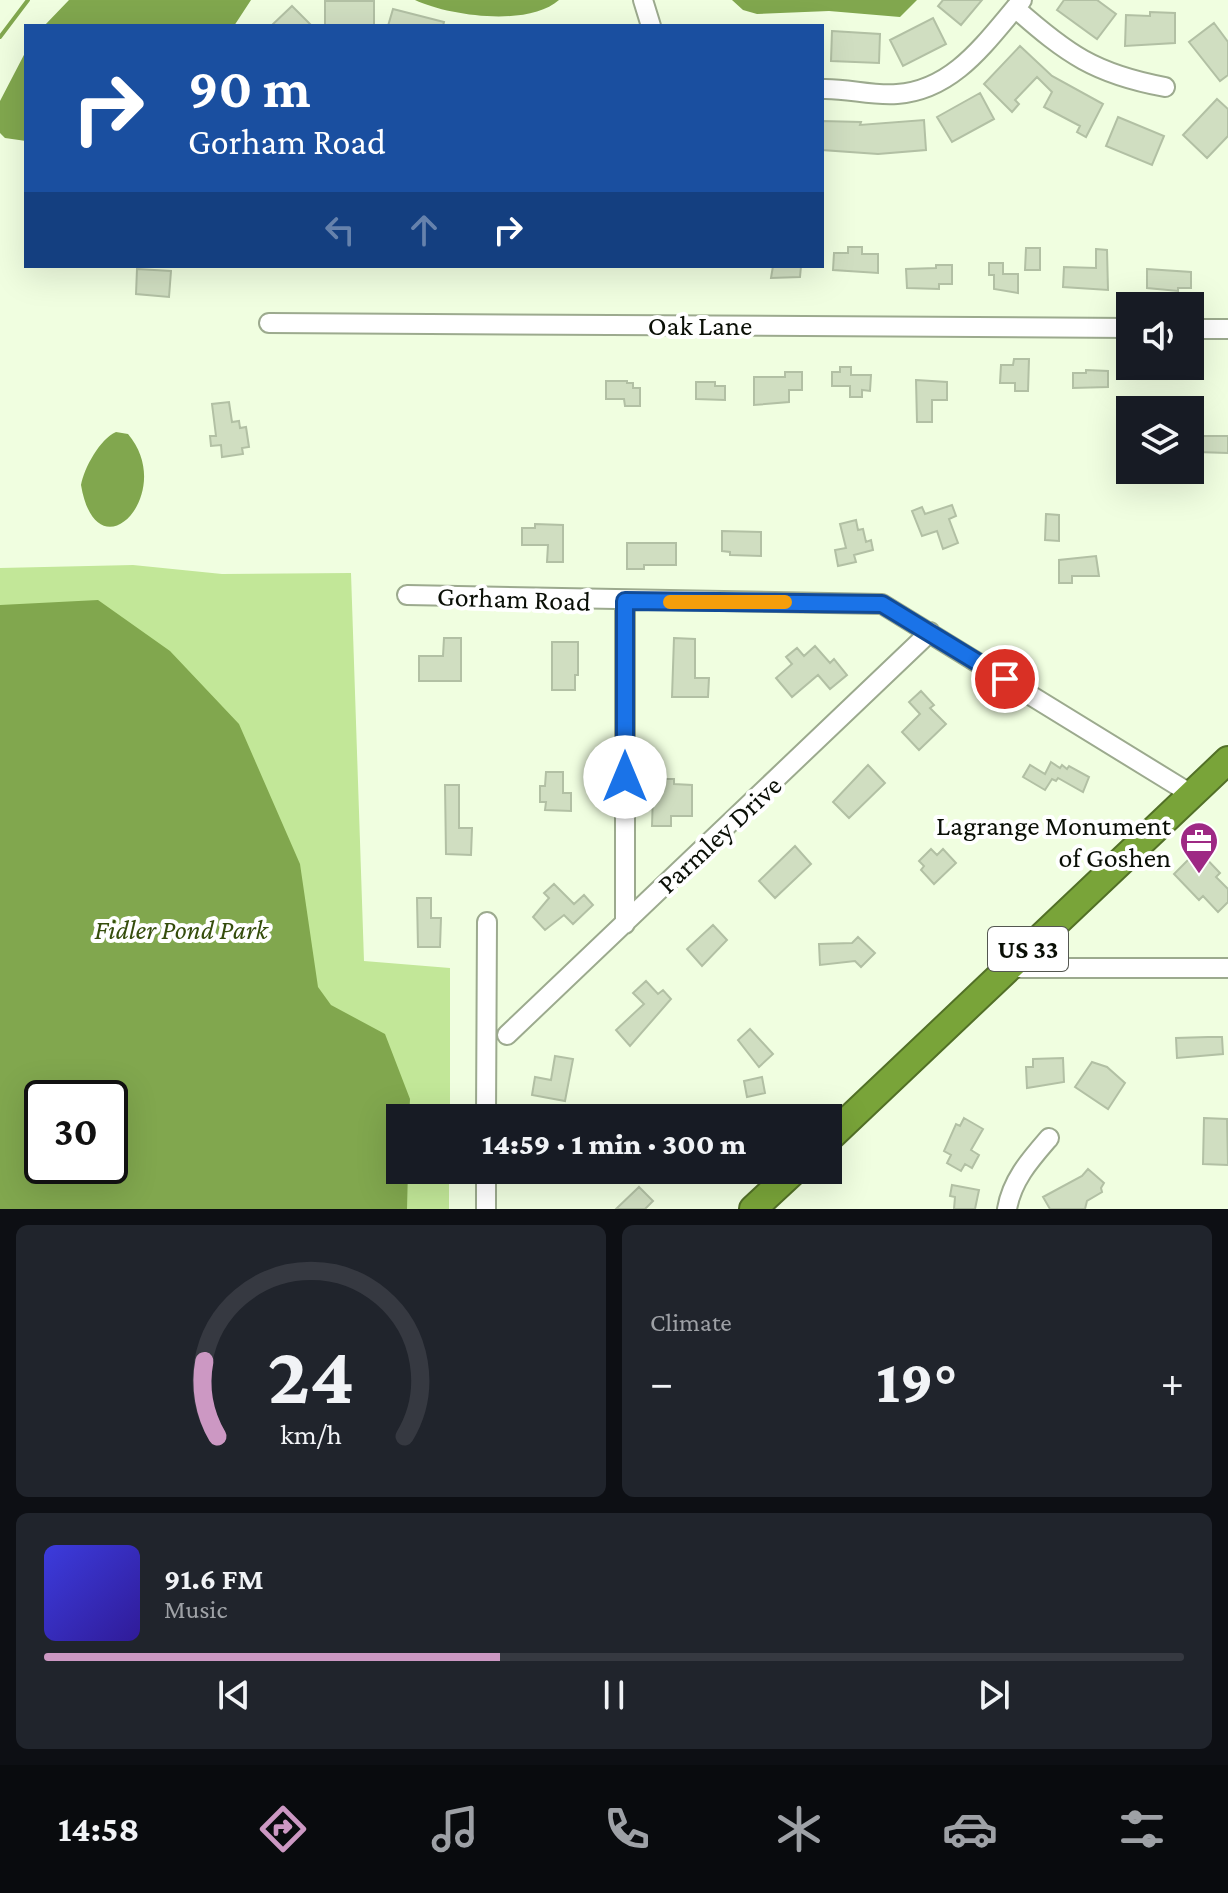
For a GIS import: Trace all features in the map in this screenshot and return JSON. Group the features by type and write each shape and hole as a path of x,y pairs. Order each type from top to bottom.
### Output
{"highway":[{"name":"US 33","path":"842,1126 1208,785 1228,760"},
{"path":"753,1209 780,1184"}],"street":[{"path":"643,0 650,24"},
{"path":"824,89 898,94 926,88 966,64 1019,4 1050,39 1092,67 1124,79 1165,87"},
{"name":"Oak Lane","path":"269,323 1116,328"},
{"path":"1204,329 1228,329"},
{"name":"Gorham Road","path":"407,595 873,603 893,609 1208,785"},
{"path":"625,601 625,924"},
{"name":"Parmley Drive","path":"507,1035 930,632"},
{"path":"486,1104 487,922"},
{"path":"1009,968 1228,968"},
{"path":"1007,1209 1023,1167 1049,1138"},
{"path":"486,1184 486,1209"}],"green space":[{"name":"Fidler Pond Park","path":"133,565 222,574 351,573 364,961 450,968 450,1104 386,1104 386,1184 449,1184 449,1209 0,1209 0,568"}],"shaded area":[{"path":"69,0 251,0 235,24 46,24"},
{"path":"415,0 559,0 529,14 488,16 448,11"},
{"path":"732,0 917,0 900,17 829,11 757,14 743,10"},
{"path":"24,55 24,141 5,138 0,133 0,101"},
{"path":"116,432 128,434 141,457 144,480 139,501 129,517 116,526 102,525 90,512 81,485 94,455 104,441"},
{"name":"Fidler Pond Park","path":"98,600 170,651 239,724 300,864 318,987 331,1005 385,1034 410,1099 410,1104 386,1104 386,1184 408,1184 407,1209 0,1209 0,605"}],"building":[{"path":"943,0 982,0 961,25 938,6"},
{"path":"1064,0 1097,0 1116,14 1097,39 1057,10"},
{"path":"325,1 374,1 374,24 325,24"},
{"path":"292,6 310,24 273,24"},
{"path":"393,9 444,22 444,24 389,24"},
{"path":"1150,12 1175,13 1175,43 1125,46 1126,15 1150,16"},
{"path":"933,18 946,44 903,66 890,40"},
{"path":"1214,23 1228,42 1228,75 1220,81 1189,42"},
{"path":"832,31 880,34 879,63 831,61"},
{"path":"1020,46 1052,76 1103,104 1086,137 1077,132 1080,126 1044,107 1052,92 1037,77 1015,100 1019,104 1012,112 984,84"},
{"path":"980,93 994,119 952,142 937,117"},
{"path":"1217,99 1228,109 1228,136 1207,158 1183,135"},
{"path":"1118,117 1164,136 1152,165 1106,146"},
{"path":"924,120 926,150 878,154 824,150 824,121 861,122 860,125"},
{"path":"848,247 862,247 862,254 878,254 878,273 833,270 834,253 848,253"},
{"path":"1026,248 1040,248 1040,270 1025,270"},
{"path":"1096,249 1107,250 1108,290 1063,287 1064,267 1096,268"},
{"path":"989,263 1003,263 1003,274 1018,274 1018,293 994,289 994,275 989,275"},
{"path":"936,265 952,265 952,284 939,284 939,289 907,288 906,269 936,268"},
{"path":"773,268 801,268 800,277 771,278"},
{"path":"137,269 171,271 169,297 136,294"},
{"path":"1147,269 1191,272 1191,288 1178,288 1178,291 1147,288"},
{"path":"1014,359 1029,359 1028,391 1015,391 1015,383 1000,383 1001,365 1013,365"},
{"path":"840,367 851,367 851,375 871,375 870,391 862,390 862,397 850,397 850,386 832,386 832,372 840,372"},
{"path":"1086,370 1108,371 1108,387 1073,388 1073,373 1086,373"},
{"path":"785,372 802,372 802,390 789,390 789,402 754,405 754,377 785,377"},
{"path":"916,380 947,382 947,400 932,400 932,422 917,422"},
{"path":"606,381 627,381 633,383 633,388 640,388 640,406 625,406 624,399 606,399"},
{"path":"696,382 715,382 715,386 725,386 725,400 696,399"},
{"path":"229,402 232,422 239,421 240,428 246,427 249,447 242,448 243,454 222,457 221,445 211,446 210,436 216,436 212,404"},
{"path":"1204,436 1228,436 1228,453 1204,452"},
{"path":"952,505 956,516 949,519 958,543 943,549 937,531 922,536 912,511 922,507 925,514"},
{"path":"1046,514 1059,515 1059,541 1045,540"},
{"path":"856,520 858,530 863,529 866,542 871,540 873,550 854,555 856,562 838,566 835,550 846,548 840,524"},
{"path":"535,524 563,525 563,562 547,562 548,545 522,545 522,528 535,528"},
{"path":"722,531 761,532 761,556 730,555 730,552 722,551"},
{"path":"627,543 676,543 676,565 644,565 644,569 627,569"},
{"path":"1096,556 1099,576 1072,576 1072,583 1059,583 1059,560"},
{"path":"444,638 461,638 461,681 419,681 419,656 443,656"},
{"path":"674,638 695,639 695,678 709,678 708,697 672,697"},
{"path":"552,642 578,642 575,690 552,690"},
{"path":"815,646 830,663 834,659 847,675 830,689 818,675 792,697 776,678 792,664 786,657 797,648 804,656"},
{"path":"921,691 934,705 930,708 946,724 919,750 902,732 920,714 909,702"},
{"path":"1051,762 1060,768 1062,765 1067,769 1069,766 1089,777 1083,792 1058,778 1056,781 1052,779 1045,790 1023,777 1030,765 1045,774"},
{"path":"868,765 885,783 849,818 833,802"},
{"path":"546,772 563,772 563,793 571,793 571,811 545,810 546,802 540,802 540,786 545,786"},
{"path":"660,779 674,779 674,784 692,785 692,816 671,816 671,826 652,826 653,794 660,794"},
{"path":"445,785 459,785 459,828 472,828 471,855 446,854"},
{"path":"795,846 811,864 775,898 759,881"},
{"path":"931,849 937,855 943,849 956,863 934,884 921,870 924,866 919,861"},
{"path":"1198,850 1220,873 1216,877 1228,889 1228,902 1218,912 1203,896 1199,900 1174,874"},
{"path":"554,884 574,904 584,895 593,905 573,924 564,915 545,930 533,917 549,898 544,893"},
{"path":"417,898 431,898 431,918 441,918 440,947 418,947"},
{"path":"713,925 727,940 702,966 687,949"},
{"path":"858,937 875,953 861,967 855,961 820,965 819,944 852,943"},
{"path":"646,981 658,994 663,990 671,999 630,1046 616,1030 644,1004 633,993"},
{"path":"750,1029 773,1054 759,1067 738,1040"},
{"path":"1222,1037 1223,1054 1177,1058 1176,1038"},
{"path":"555,1056 573,1059 565,1101 532,1095 535,1077 551,1080"},
{"path":"1063,1058 1064,1082 1027,1088 1026,1067 1033,1067 1033,1059"},
{"path":"1092,1062 1107,1067 1125,1083 1108,1109 1075,1087"},
{"path":"762,1077 765,1093 747,1097 744,1081"},
{"path":"964,1118 983,1129 971,1150 979,1155 972,1168 965,1164 961,1171 947,1163 951,1155 944,1151 956,1124 960,1126"},
{"path":"1204,1118 1227,1119 1228,1165 1203,1164"},
{"path":"1088,1169 1104,1183 1102,1192 1087,1201 1085,1209 1050,1209 1043,1197 1082,1176"},
{"path":"952,1185 979,1190 975,1209 954,1209 955,1197 950,1196"},
{"path":"639,1187 653,1201 645,1209 616,1209"}],"waterway":[{"path":"0,37 28,0"}],"slow traffic":[{"path":"670,602 785,602"}],"place":[{"name":"Lagrange Monument of Goshen","path":"1199,875"}],"route":[{"path":"625,777 625,601 882,604 1005,679"}]}
